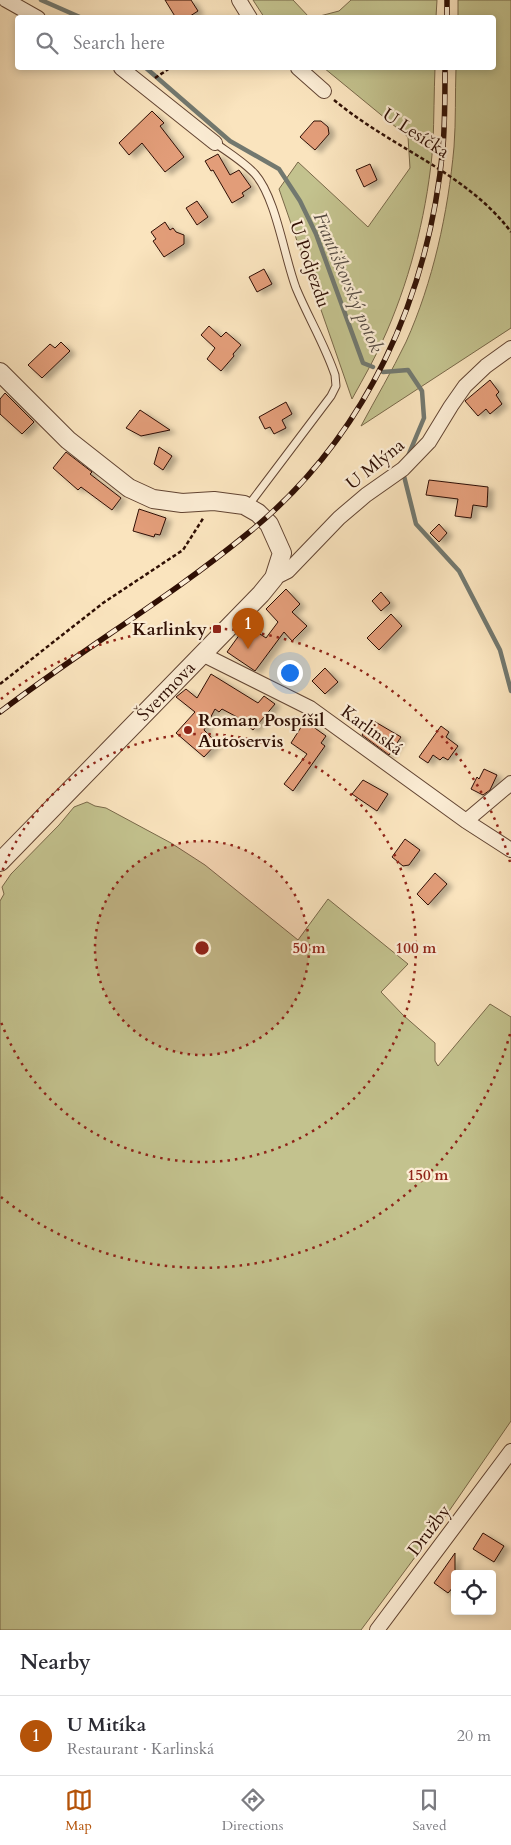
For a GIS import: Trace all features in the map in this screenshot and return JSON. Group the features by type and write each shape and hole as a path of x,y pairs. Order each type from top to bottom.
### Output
{"street":[{"path":"6,0 33,15"},
{"path":"239,0 248,15"},
{"name":"U Podjezdu","path":"123,70 216,143"},
{"path":"300,70 324,91"},
{"name":"U Mlýna","path":"274,578 288,571 339,518 366,495 402,469 429,442 466,386 486,366 511,348"},
{"name":"Švermova","path":"0,372 68,440 130,488 153,499 182,503 214,501 247,507 258,513 268,524 282,553 274,578 261,594 0,862"},
{"name":"Karlinská","path":"202,654 310,708 466,822 511,850"},
{"path":"466,822 511,784"},
{"name":"Družby","path":"377,1630 511,1451"}],"lane":[{"name":"U Podjezdu","path":"216,143 255,174 262,185 273,211 296,286 335,375 336,386 331,396 247,507"}],"path":[{"path":"161,74 167,70"},
{"name":"U Lesíčka","path":"324,91 344,108 469,188 500,217 511,232"},
{"path":"0,684 103,603 183,550 214,501"}],"shaded area":[{"path":"253,0 293,0 307,15 263,15"},
{"path":"351,0 437,0 436,15 324,15 339,11"},
{"path":"458,0 511,0 511,328 361,426 390,374 416,319 438,247 448,197 455,137 456,70 496,70 496,15 458,15"},
{"path":"326,70 435,70 431,168 418,239 404,286 387,331 352,399 279,189 298,162 368,227 410,168 408,137"},
{"path":"87,802 106,808 171,843 205,865 298,940 328,899 408,964 381,992 403,1015 435,1043 435,1061 438,1066 490,1004 511,1017 511,1421 447,1514 361,1630 0,1630 0,901 4,894 2,887 11,874 74,807"}],"building":[{"path":"165,0 191,0 198,11 192,15 174,15"},
{"path":"152,111 164,123 160,126 184,157 165,172 142,143 129,155 119,143"},
{"path":"314,121 321,121 328,127 329,134 315,150 300,137"},
{"path":"218,154 230,175 239,170 251,187 242,193 244,196 232,203 213,170 211,171 205,161"},
{"path":"370,164 377,180 364,187 356,170"},
{"path":"197,201 208,217 197,225 186,208"},
{"path":"165,222 170,230 173,228 176,232 184,235 184,244 164,257 153,241 156,239 151,232"},
{"path":"264,269 272,284 257,292 249,277"},
{"path":"209,326 221,337 226,332 241,345 221,371 207,359 215,348 201,335"},
{"path":"61,342 70,351 42,378 28,365 50,344 55,348"},
{"path":"490,380 499,392 496,395 502,404 490,414 486,409 478,416 465,401"},
{"path":"5,393 34,422 22,434 0,414 0,399"},
{"path":"286,402 292,414 282,420 286,428 274,434 270,427 265,429 259,417"},
{"path":"140,410 170,430 141,436 126,428"},
{"path":"159,447 172,456 163,470 154,464"},
{"path":"66,452 121,498 112,510 81,487 78,490 53,468"},
{"path":"429,480 488,487 487,507 473,505 471,518 455,516 458,499 426,495"},
{"path":"139,509 166,518 160,535 155,534 154,537 133,531"},
{"path":"439,524 447,533 439,542 430,533"},
{"path":"286,589 300,604 292,612 307,626 292,641 284,632 255,671 227,652 240,634 243,636 251,628 266,638 278,622 266,609"},
{"path":"381,592 390,603 381,611 372,601"},
{"path":"391,614 402,626 379,650 367,638"},
{"path":"325,668 338,682 325,694 312,681"},
{"path":"211,674 258,703 264,696 275,704 253,730 237,717 222,709 219,712 215,709 204,730 217,743 204,757 176,733 195,712 176,697 186,689 197,698"},
{"path":"372,720 401,737 389,755 362,735"},
{"path":"305,721 326,736 321,743 325,746 293,791 284,784 307,754 291,743"},
{"path":"441,726 449,732 446,737 458,746 448,760 443,757 440,760 433,755 428,763 419,757"},
{"path":"484,769 497,775 490,790 483,795 471,789 477,777 479,779"},
{"path":"363,780 388,794 377,811 352,794"},
{"path":"405,839 420,850 409,865 403,866 392,857"},
{"path":"435,873 447,884 428,905 417,894"},
{"path":"483,1533 504,1546 494,1562 473,1549"},
{"path":"455,1553 455,1570 451,1570 451,1590 448,1593 434,1583"}],"waterway":[{"name":"Františkovský potok","path":"41,0 75,15"},
{"name":"Františkovský potok","path":"148,70 230,141 279,169 300,201 316,234 363,363 373,367"},
{"name":"Františkovský potok","path":"383,372 408,370 422,391 424,418 408,456"},
{"name":"Františkovský potok","path":"403,472 416,524 459,571 500,650 511,691"}],"railway":[{"path":"447,0 447,15"},
{"path":"0,712 187,580 247,534 289,496 326,454 358,409 384,361 406,310 423,257 435,203 443,147 445,70"}],"place":[{"name":"Karlinky","path":"217,629"},
{"name":"U Mitíka","path":"248,649"},
{"name":"Roman Pospíšil Autoservis","path":"188,730"}]}
